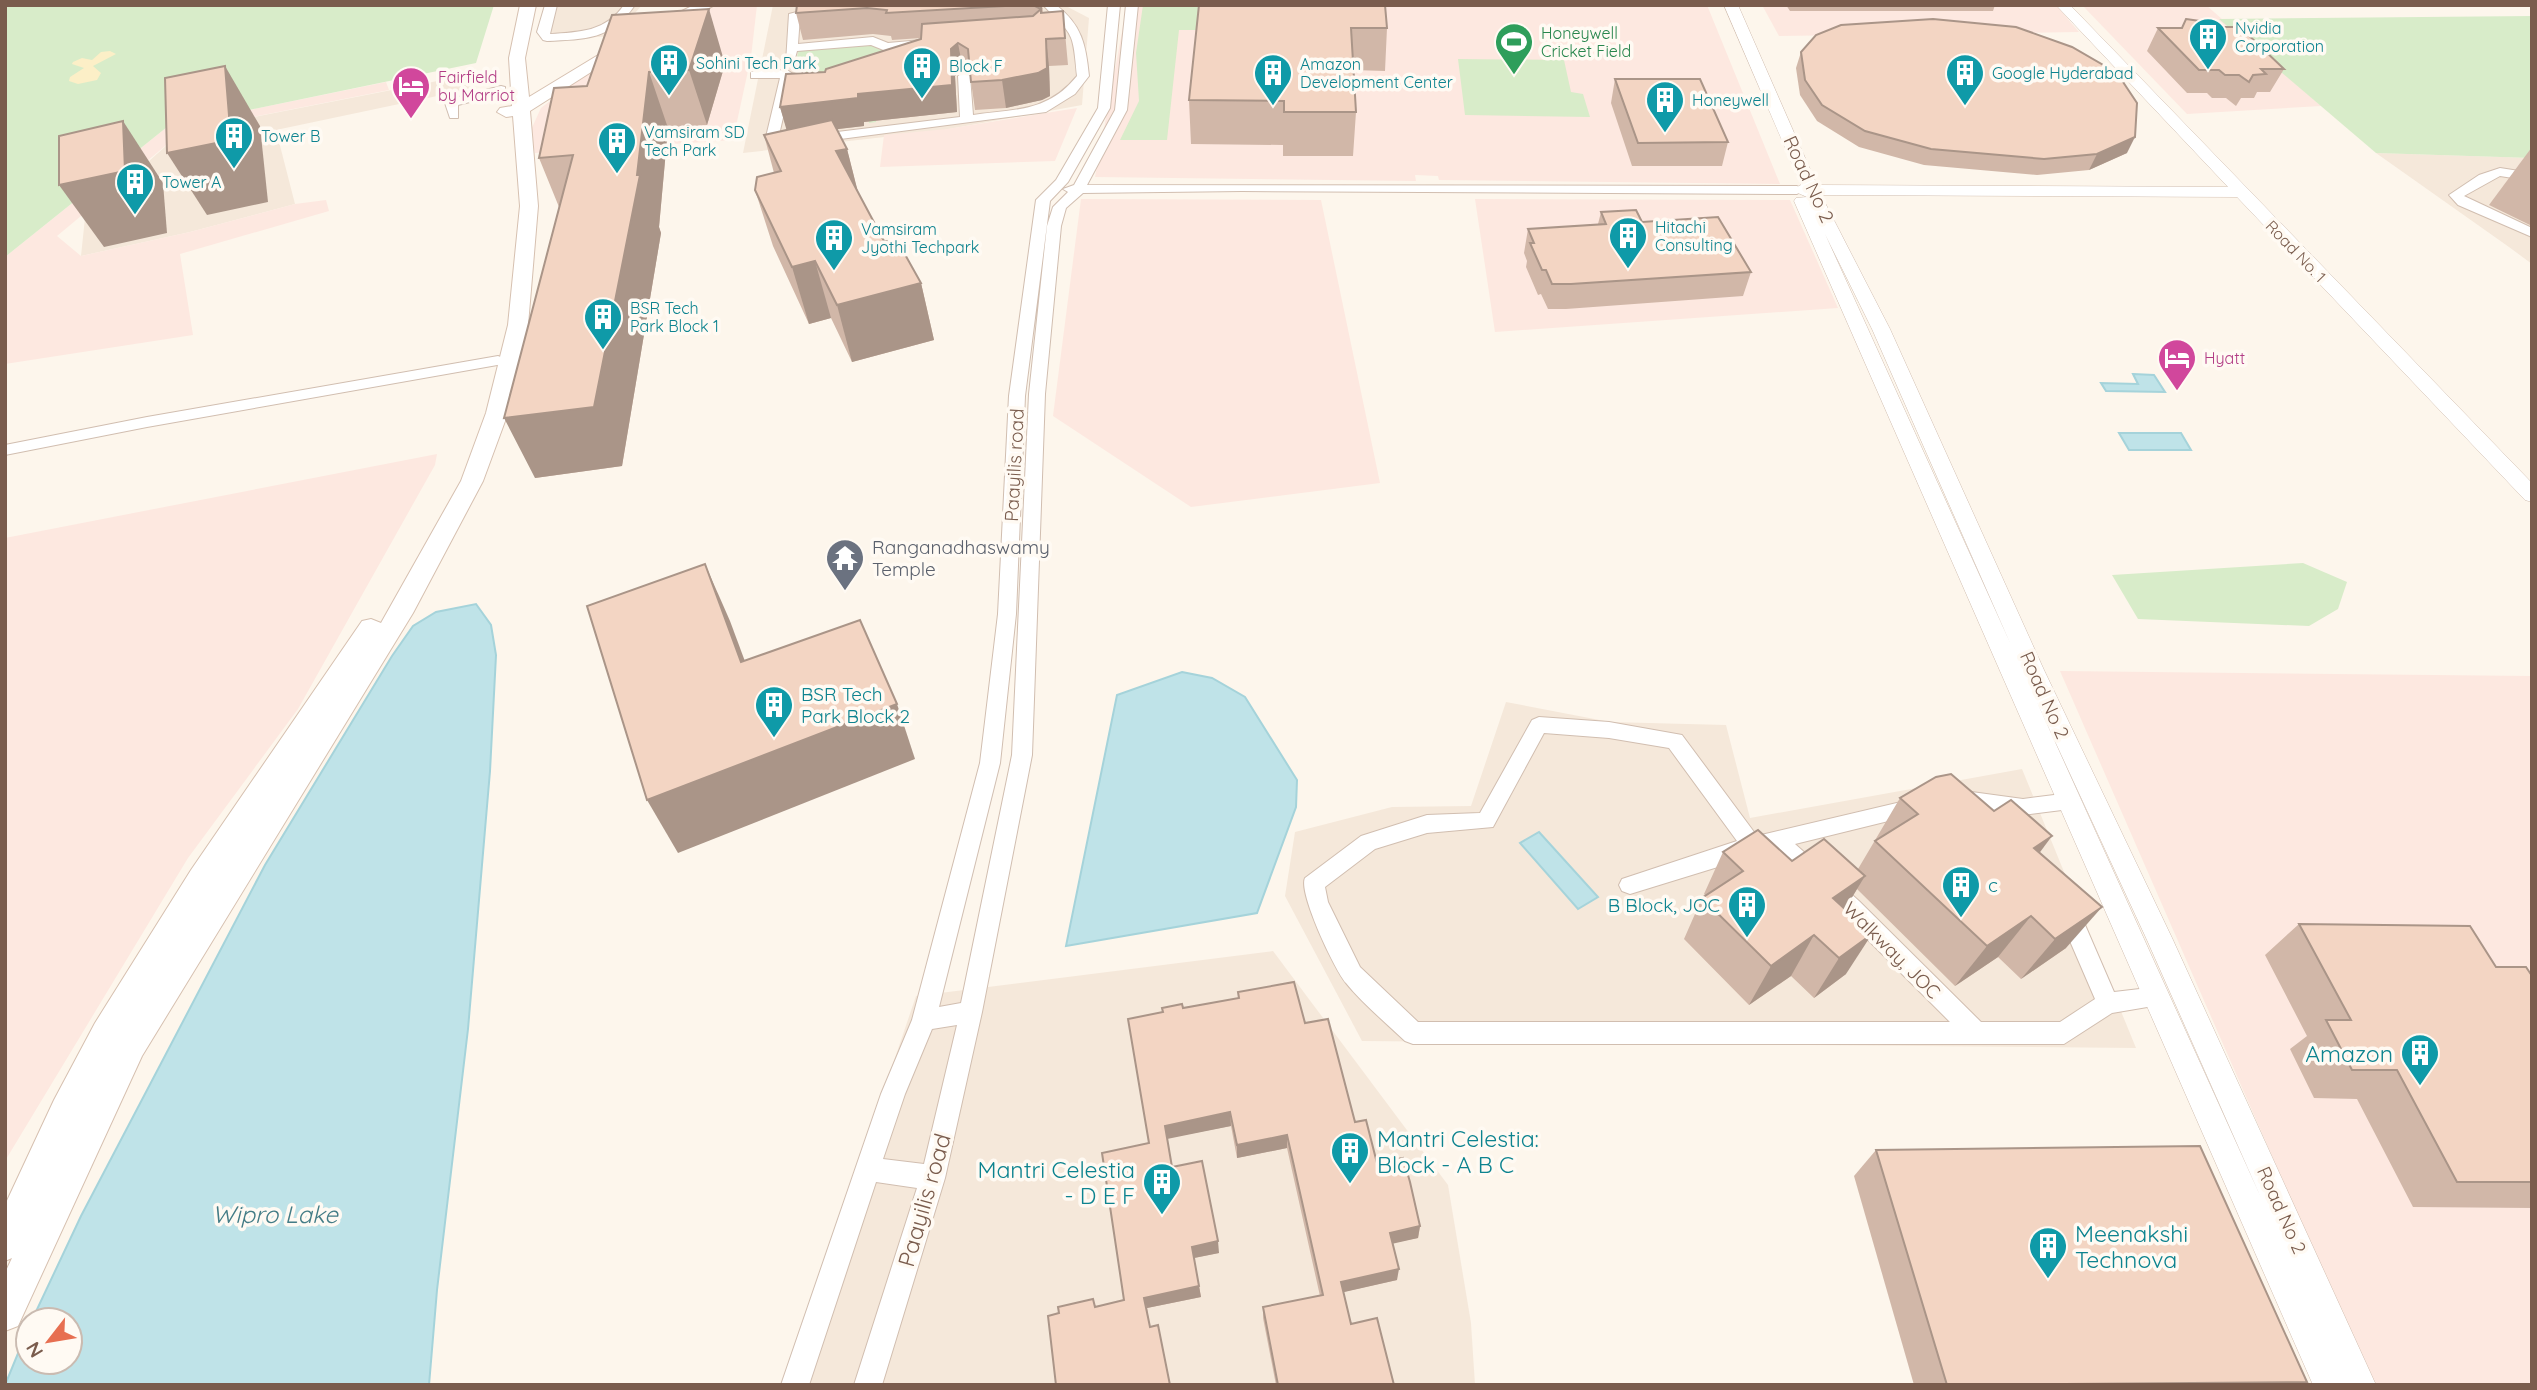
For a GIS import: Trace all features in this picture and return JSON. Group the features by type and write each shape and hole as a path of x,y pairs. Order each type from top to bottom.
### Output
{"main road":[{"path":"513,111 642,36 707,5"},
{"path":"5,1244 105,1036 152,956 390,599 471,449 498,361 512,285 517,223 513,111 517,58 528,7"},
{"path":"5,1313 131,1046 404,607 472,481 497,414 518,325 529,206 513,111 501,90 500,67 504,40"}],"street":[{"path":"528,7 566,5"},
{"path":"551,6 543,32 547,38 592,34 605,30 615,26 630,5"},
{"path":"832,8 795,13 792,48 772,137 787,142 1046,108 1071,91 1083,76 1079,32 1064,16 1048,5"},
{"name":"Paayilis road","path":"794,1385 893,1094 924,1020 990,763 1007,614 1017,396 1043,200 1061,182 1112,109 1114,5"},
{"name":"Paayilis road","path":"868,1385 933,1178 971,1012 1022,755 1037,394 1054,226 1060,207 1078,190 1112,109 1132,5"},
{"name":"Road No 2","path":"1716,5 1804,190 2070,801 2329,1385"},
{"name":"Road No 2","path":"1731,5 1804,190 1881,330 2033,670 2160,940 2360,1385"},
{"name":"Road No. 1","path":"2062,5 2532,495"},
{"path":"792,48 873,41 886,47 941,43"},
{"path":"756,69 788,68"},
{"path":"964,76 967,120"},
{"path":"454,115 451,103 501,90"},
{"path":"2532,177 2507,170 2495,171 2456,195 2463,202 2532,233"},
{"path":"1055,188 2240,192"},
{"path":"5,450 147,422 498,361"},
{"path":"1752,846 1675,741 1609,730 1539,725 1486,821 1427,824 1368,842 1313,884 1317,902 1352,974 1413,1033 2064,1033 2108,1003 2157,998"},
{"path":"1630,885 1752,846 1963,797 2023,807 2070,801"},
{"path":"2023,807 2034,831"},
{"name":"Walkway, JOC","path":"1776,840 1851,908 1976,1033"},
{"path":"2060,893 2108,1003"},
{"path":"924,1020 971,1012"},
{"path":"869,1169 933,1178"}],"shaded area":[{"path":"545,5 642,5 615,36 543,40"},
{"path":"720,5 757,5 751,57 733,140 535,153 530,132 541,108 594,67 702,11"},
{"path":"773,5 1064,5 1089,18 1082,105 938,131 743,153"},
{"path":"1127,5 1707,5 1780,184 1439,180 1438,176 1415,175 1416,181 1095,177"},
{"path":"1762,5 2056,5 2079,32 1779,36"},
{"path":"2082,5 2206,5 2321,106 2187,114"},
{"path":"473,74 475,88 276,130 295,204 190,232 81,256 85,218 176,137 188,130"},
{"path":"386,82 389,90 188,130 176,137 57,236 81,256 190,232 295,204 326,200 329,211 180,254 193,335 5,364 5,257 167,127"},
{"path":"1077,108 1055,161 880,167 884,135 947,129"},
{"path":"2376,153 2532,158 2532,264 2509,247"},
{"path":"1081,199 1321,200 1380,483 1191,507 1053,416"},
{"path":"1475,199 1790,200 1838,308 1495,332"},
{"path":"437,454 435,465 298,709 188,858 5,1161 5,538"},
{"path":"2060,671 2532,676 2532,1385 2372,1385"},
{"path":"1506,702 1610,722 1726,725 1750,818 2022,769 2136,1048 1362,1041 1285,896 1295,832 1392,807 1471,806"},
{"path":"1273,951 1448,1185 1471,1323 1475,1385 784,1385 916,996"}],"green space":[{"path":"5,5 494,5 476,63 167,127 5,257"},
{"path":"1143,5 1262,5 1261,30 1179,30 1167,140 1120,140 1139,101 1136,53"},
{"path":"2532,16 2532,158 2376,153 2219,19"},
{"path":"872,43 885,49 877,86 876,122 869,123 864,92 802,76 807,66 797,57 799,49"},
{"name":"Honeywell Cricket Field","path":"1458,59 1564,60 1571,92 1583,94 1590,117 1465,115"},
{"path":"2303,563 2347,582 2338,609 2309,626 2138,619 2112,575"}],"sand":[{"path":"110,51 116,54 93,66 101,73 97,80 78,84 69,81 70,77 84,68 72,64 73,62 82,58 92,60 101,52"}],"water":[{"path":"2133,374 2154,375 2165,392 2106,391 2101,383 2138,384"},
{"path":"2119,433 2181,433 2191,450 2129,450"},
{"name":"Wipro Lake","path":"476,604 491,625 496,655 490,771 468,1029 437,1290 429,1385 5,1385 14,1363 14,1376 84,1376 84,1306 39,1306 81,1216 265,865 392,656 413,626 436,612"},
{"path":"1182,672 1212,678 1245,697 1297,780 1296,807 1257,913 1066,946 1117,695"},
{"path":"1539,832 1598,897 1578,909 1520,843"}],"building":[{"path":"797,5 1023,5 886,13 887,10 867,8 796,13"},
{"name":"Amazon Development Center","path":"1199,5 1385,5 1387,28 1351,28 1356,112 1284,112 1284,101 1189,100"},
{"path":"709,9 689,70 649,72 637,175 640,175 594,407 504,418 573,155 539,158 554,88 587,86 612,15"},
{"path":"1041,9 1041,13 1063,11 1065,38 1046,39 1047,68 1038,73 1002,80 971,82 968,49 958,43 951,49 952,85 858,94 858,98 780,107 786,74 825,72 826,69 921,39 922,24 1033,16"},
{"name":"Google Hyderabad","path":"1933,19 2016,27 2072,47 2117,73 2137,103 2135,137 2097,154 2044,159 1931,149 1865,131 1822,105 1805,80 1801,52 1816,35 1841,25"},
{"path":"2186,19 2214,23 2219,27 2240,27 2284,69 2261,69 2266,74 2253,75 2249,82 2239,75 2225,75 2219,70 2199,70 2158,28 2182,28"},
{"path":"225,66 231,140 167,153 165,78"},
{"path":"1615,79 1700,79 1728,142 1638,143"},
{"path":"832,120 847,149 836,151 884,241 898,242 921,283 837,305 815,261 792,267 755,190 757,177 781,171 764,135"},
{"path":"123,121 125,171 59,185 59,136"},
{"path":"1636,210 1642,222 1718,217 1751,272 1552,284 1546,270 1542,270 1530,243 1534,243 1528,229 1606,224 1601,212"},
{"path":"705,564 741,662 860,620 897,704 647,800 587,606"},
{"path":"1951,774 1994,811 2011,800 2052,836 2034,848 2102,907 2055,939 2031,916 1987,946 1875,841 1918,814 1900,798 1936,777"},
{"path":"1758,830 1792,861 1824,839 1865,876 1833,898 1872,934 1839,958 1814,935 1771,966 1702,898 1743,871 1723,852"},
{"name":"Amazon","path":"2299,924 2470,926 2496,967 2526,967 2532,976 2532,1182 2457,1182 2397,1070 2352,1070 2326,1020 2351,1020"},
{"path":"1294,982 1305,1023 1328,1019 1355,1122 1366,1120 1377,1163 1403,1158 1410,1182 1420,1226 1390,1233 1399,1269 1341,1282 1351,1324 1377,1318 1394,1385 1278,1385 1263,1307 1323,1295 1287,1135 1237,1145 1230,1112 1165,1126 1172,1167 1202,1161 1218,1241 1192,1247 1199,1286 1144,1298 1150,1327 1158,1325 1170,1385 1056,1385 1048,1316 1059,1313 1058,1307 1093,1299 1095,1307 1124,1300 1102,1153 1149,1143 1128,1019 1163,1012 1162,1008 1182,1004 1183,1008 1239,998 1238,992"},
{"name":"Meenakshi Technova","path":"2200,1146 2307,1382 1947,1385 1876,1150"}],"place":[{"name":"Nvidia Corporation","path":"2208,71"},
{"name":"Honeywell Cricket Field","path":"1514,76"},
{"name":"Sohini Tech Park","path":"669,97"},
{"name":"Block F","path":"922,100"},
{"name":"Amazon Development Center","path":"1273,107"},
{"name":"Google Hyderabad","path":"1965,107"},
{"name":"Fairfield by Marriot","path":"411,120"},
{"name":"Honeywell","path":"1665,134"},
{"name":"Tower B","path":"234,170"},
{"name":"Vamsiram SD Tech Park","path":"617,175"},
{"name":"Tower A","path":"135,216"},
{"name":"Hitachi Consulting","path":"1628,270"},
{"name":"Vamsiram Jyothi Techpark","path":"834,272"},
{"name":"BSR Tech Park Block 1","path":"603,351"},
{"name":"Hyatt","path":"2177,392"},
{"name":"Ranganadhaswamy Temple","path":"845,592"},
{"name":"BSR Tech Park Block 2","path":"774,739"},
{"name":"c","path":"1961,919"},
{"name":"B Block, JOC","path":"1747,939"},
{"name":"Amazon","path":"2420,1087"},
{"name":"Mantri Celestia: Block - A B C","path":"1350,1185"},
{"name":"Mantri Celestia - D E F","path":"1162,1216"},
{"name":"Meenakshi Technova","path":"2048,1280"}]}
